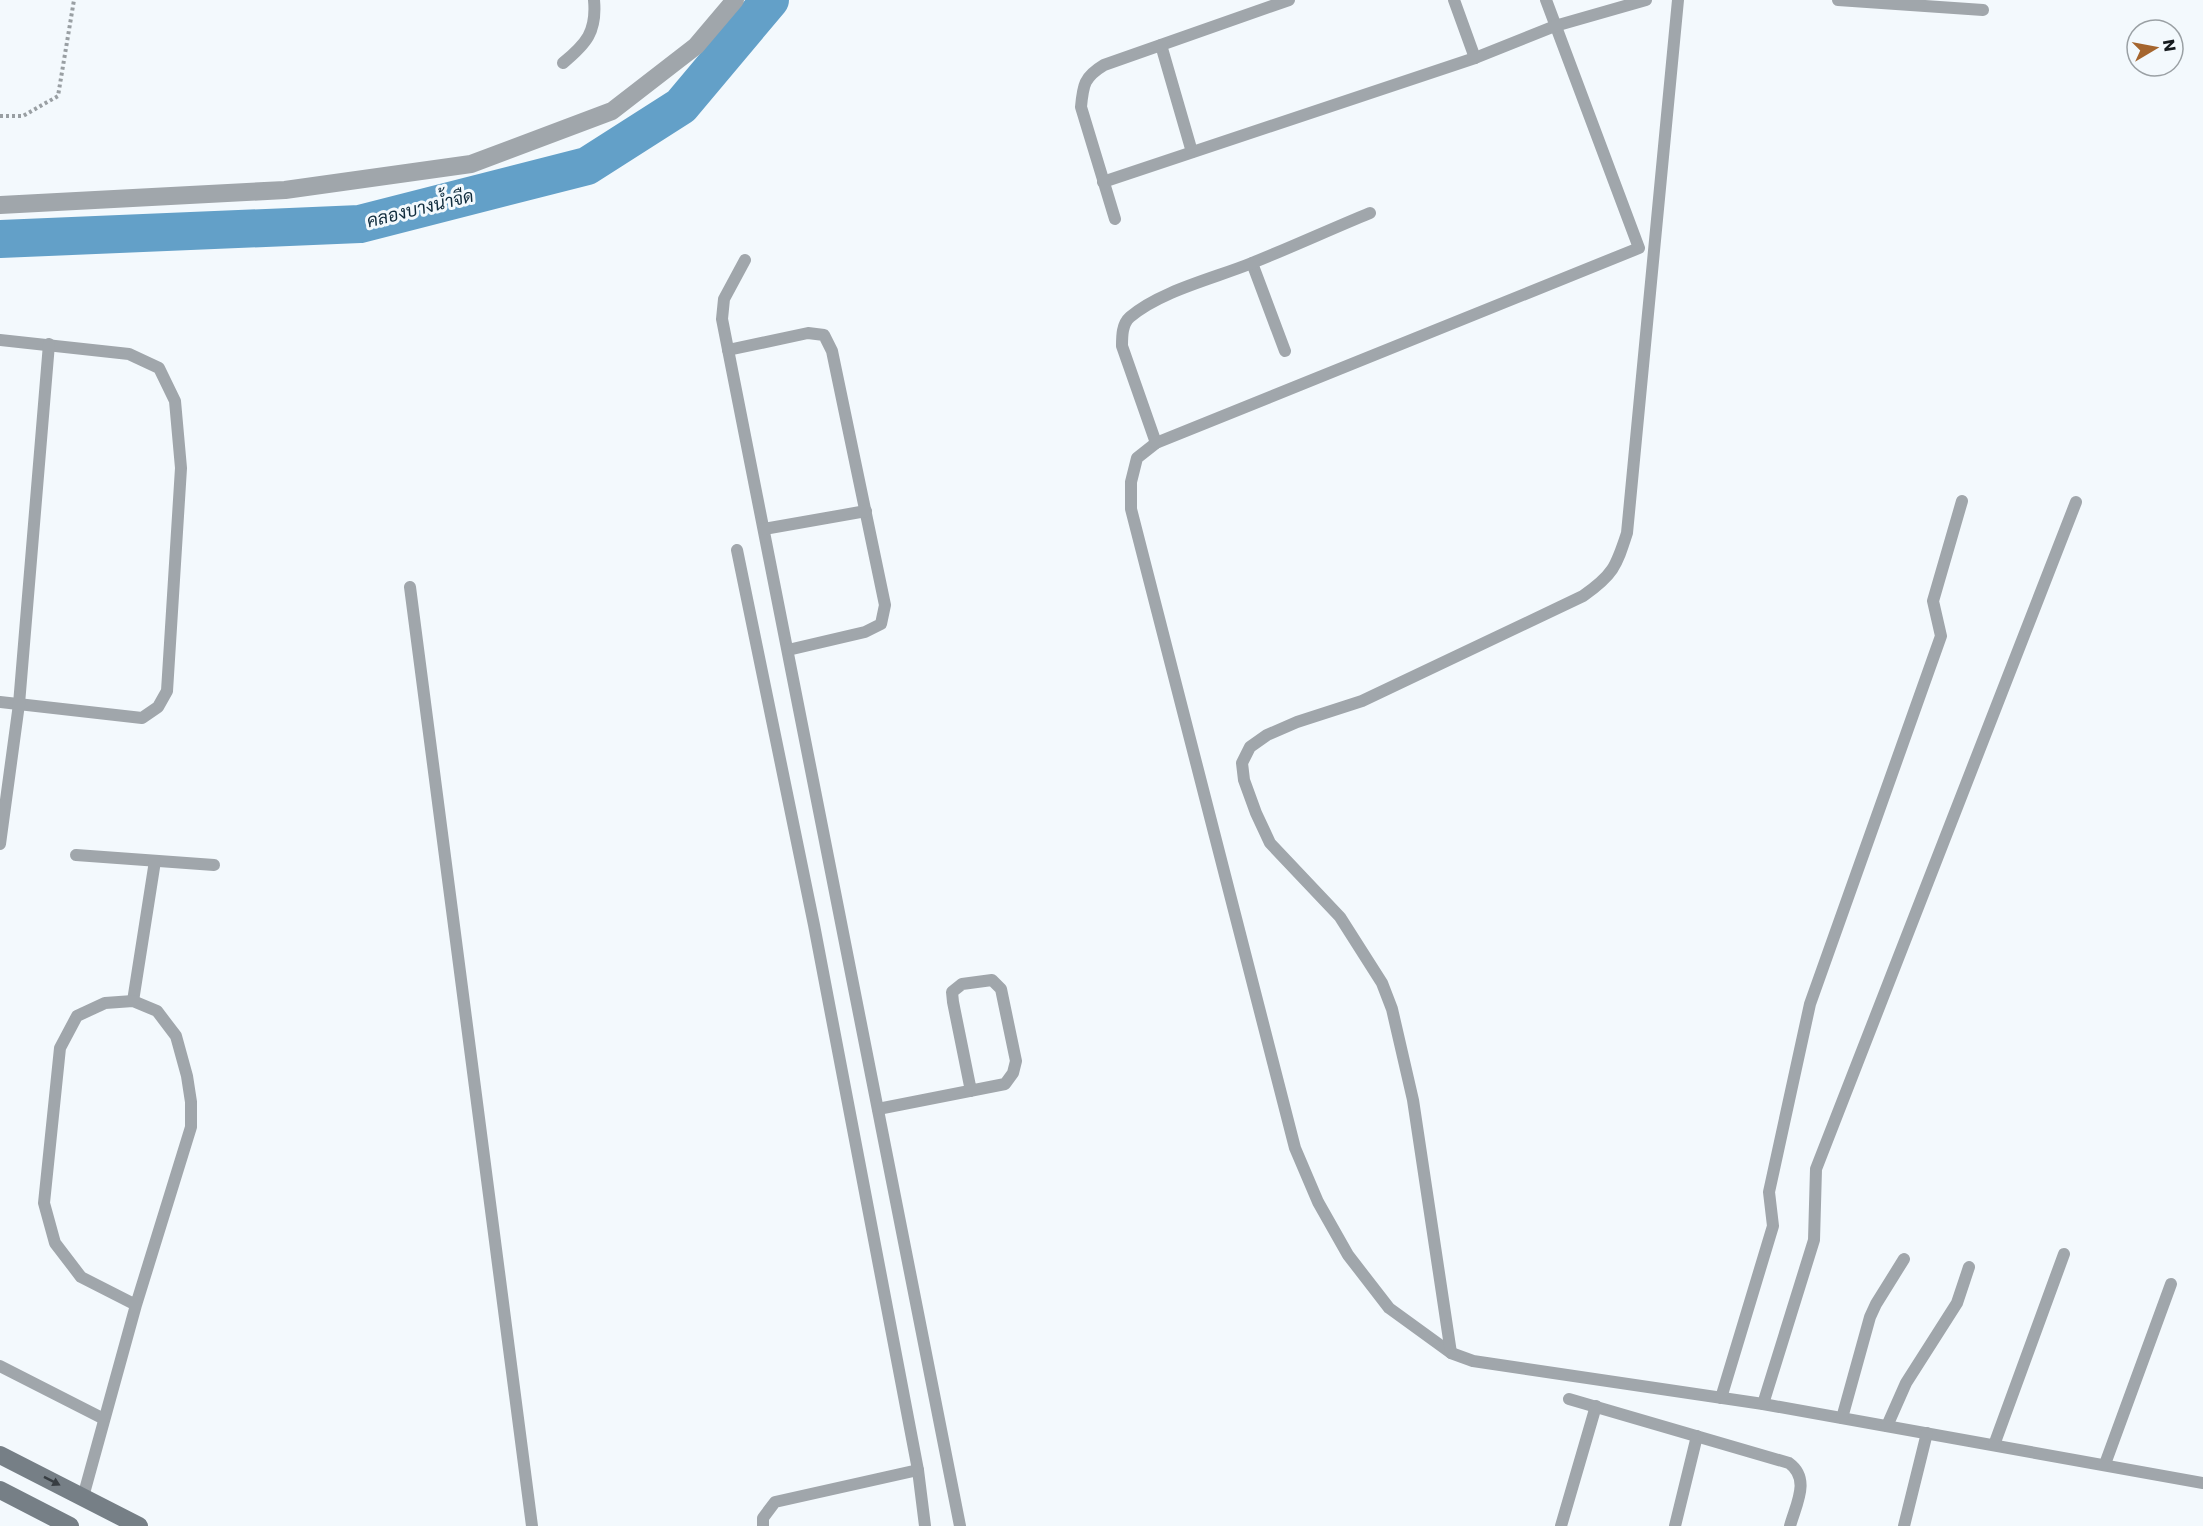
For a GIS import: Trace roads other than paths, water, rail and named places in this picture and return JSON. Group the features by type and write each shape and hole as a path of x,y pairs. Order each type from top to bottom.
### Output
{"main road":[{"path":"0,1455 139,1526"},
{"path":"0,1490 70,1526"}],"street":[{"path":"0,205 285,190 471,164 612,111 696,46 735,0"}],"lane":[{"path":"563,63 584,46 592,28 594,0"},
{"path":"1115,219 1081,107 1083,89 1089,74 1104,65 1289,0"},
{"path":"1454,0 1475,58"},
{"path":"1546,0 1639,248"},
{"path":"1103,182 1475,58 1555,26 1646,0"},
{"path":"1451,1353 1413,1100 1392,1009 1382,983 1340,917 1270,843 1244,780 1242,763 1250,747 1267,735 1297,722 1373,696 1583,596 1604,581 1618,560 1627,533 1678,0"},
{"path":"1838,0 1983,10"},
{"path":"1161,45 1192,152"},
{"path":"1156,443 1122,346 1122,332 1128,318 1145,306 1168,295 1370,213"},
{"path":"1655,252 1639,248 1156,443 1137,458 1131,482 1131,509 1295,1148 1318,1202 1348,1256 1389,1308 1451,1353 1473,1360 1764,1404 2203,1483"},
{"path":"745,260 724,299 722,319 960,1526"},
{"path":"1251,263 1285,351"},
{"path":"728,350 808,333 824,334 832,351 885,605 880,624 865,632 788,650"},
{"path":"0,340 129,354 159,368 175,400 181,468 168,691 158,707 142,718 0,702"},
{"path":"0,844 19,704 49,344"},
{"path":"1721,1398 1773,1226 1769,1192 1810,1005 1941,636 1933,602 1962,501"},
{"path":"1764,1404 1814,1240 1816,1168 2076,502"},
{"path":"764,529 866,512"},
{"path":"737,550 814,925 918,1470 925,1526"},
{"path":"410,587 532,1526"},
{"path":"76,855 214,865"},
{"path":"133,1001 155,861"},
{"path":"878,1109 1005,1084 1013,1073 1016,1061 1001,989 992,980 962,984 952,992 971,1090"},
{"path":"83,1497 136,1305 190,1127 191,1102 187,1076 176,1036 157,1011 133,1001 105,1003 77,1016 60,1048 44,1203 55,1243 81,1277 136,1305"},
{"path":"1994,1445 2064,1254"},
{"path":"1842,1418 1870,1317 1904,1259"},
{"path":"1887,1426 1905,1383 1957,1303 1969,1267"},
{"path":"2105,1464 2171,1284"},
{"path":"0,1366 104,1419"},
{"path":"1569,1399 1789,1463 1798,1470 1801,1476 1801,1488 1790,1526"},
{"path":"1562,1526 1596,1406"},
{"path":"1904,1526 1927,1433"},
{"path":"1675,1526 1697,1436"},
{"path":"763,1526 763,1518 775,1502 918,1470"}],"waterway":[{"name":"คลองบางน้ำจืด","path":"0,239 360,224 587,166 681,106 770,0"}]}
